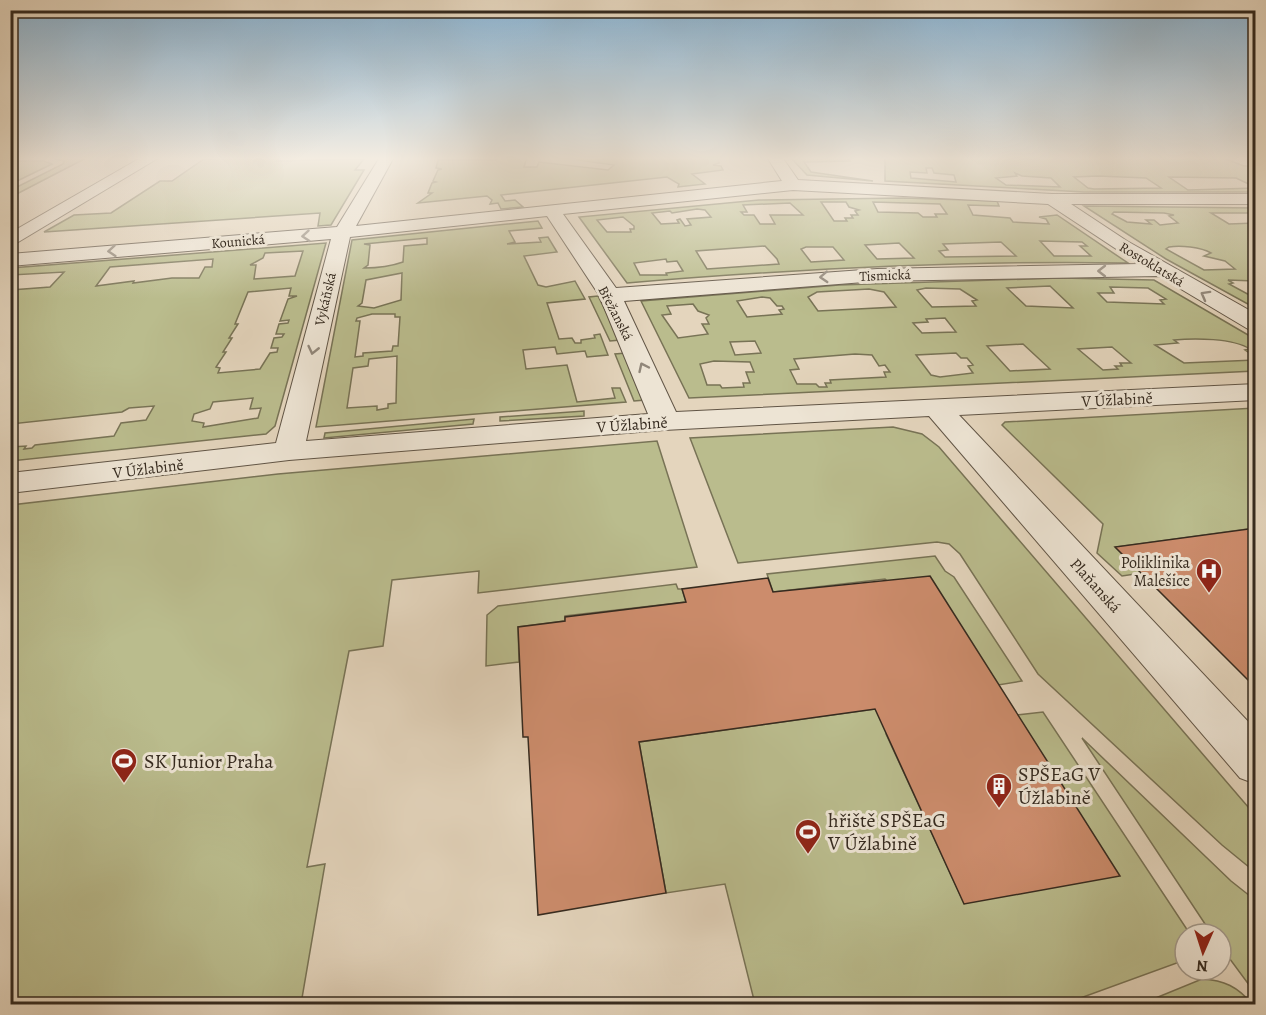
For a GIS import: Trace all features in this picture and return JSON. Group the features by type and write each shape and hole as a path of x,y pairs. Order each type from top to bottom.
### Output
{"street":[{"path":"10,241 72,204"},
{"name":"Vykáňská","path":"289,452 344,233 359,204"},
{"name":"Kounická","path":"10,260 344,233 612,204"},
{"name":"Rostoklatská","path":"1060,204 1161,270 1256,324"},
{"name":"Břežanská","path":"553,212 610,295 660,404 664,422"},
{"name":"Tismická","path":"610,295 877,274 1161,270"},
{"name":"V Úžlabině","path":"10,483 289,452 664,422 1256,392"},
{"name":"Plaňanská","path":"936,408 1256,763"}],"green space":[{"path":"124,204 343,204 331,225 318,226 320,213 44,232 74,215 111,213"},
{"path":"499,204 520,204 523,207 501,209"},
{"path":"713,204 758,204 743,205 747,212 741,212 744,215 754,215 760,224 775,224 770,215 803,215 791,204 823,204 834,221 847,221 845,218 853,218 851,215 858,215 855,211 859,210 847,204 874,204 878,212 918,213 923,217 937,217 935,214 947,214 940,204 998,204 968,205 973,215 1010,218 1013,222 1049,224 1046,219 1039,217 1057,215 1128,263 1002,263 877,267 627,283 579,217","holes":["697,209 705,210 711,217 687,219 691,225 685,226 680,219 677,220 679,223 661,224 652,213 670,211 672,213","623,217 634,226 634,229 630,229 631,232 607,232 597,220","1040,241 1082,242 1087,246 1080,246 1091,256 1054,256","1001,242 1016,256 945,257 939,251 948,250 943,244","899,243 914,258 877,259 865,245","765,246 779,264 707,269 696,251","833,247 844,260 811,262 801,249","666,259 667,262 677,261 683,271 666,273 667,275 640,275 634,263"]},
{"path":"1084,206 1255,208 1255,213 1211,213 1229,224 1255,223 1255,281 1228,280 1233,283 1229,284 1255,298 1255,308 1166,259","holes":["1114,212 1164,213 1174,215 1169,216 1178,223 1160,225 1154,220 1146,220 1151,224 1127,222 1112,214","1184,246 1202,249 1211,253 1204,256 1225,261 1235,269 1204,270 1166,249"]},
{"path":"538,221 542,228 509,231 515,242 507,244 541,242 539,238 548,237 557,252 524,256 538,285 546,287 575,281 585,299 547,303 559,339 572,338 575,343 581,343 581,340 595,338 594,335 600,334 608,355 587,357 585,351 557,354 555,347 523,350 526,369 567,365 577,402 615,398 612,388 620,388 626,402 316,427 352,240","holes":["427,238 427,244 404,246 403,262 378,267 364,268 368,265 370,245 364,244","402,273 401,300 374,308 358,306 362,303 366,280","372,314 395,314 395,317 400,317 398,346 393,346 392,351 363,353 363,356 355,357 360,321 356,321 357,318","397,356 396,403 388,404 388,408 377,410 377,406 347,408 353,368 368,366 369,359"]},
{"path":"326,243 275,426 266,434 11,461 11,447 26,446 24,449 35,445 114,436 121,423 146,420 154,406 129,408 122,412 11,424 11,290 50,287 64,272 11,275 11,268","holes":["303,251 295,276 254,279 256,265 250,265 263,258 265,253","213,259 212,267 205,267 199,278 172,278 96,286 110,267","291,288 289,296 297,296 288,299 280,321 289,320 288,323 279,324 276,334 284,334 282,337 274,338 271,348 278,348 277,352 270,353 260,369 218,373 220,368 216,367 226,352 223,352 238,324 235,324 248,292","253,398 250,409 261,408 258,418 203,427 204,423 192,421 194,414 210,409 213,402"]},
{"path":"1060,278 1154,280 1255,339 1255,357 1245,350 1250,349 1243,345 1224,341 1182,339 1174,340 1178,343 1155,345 1184,363 1255,360 1255,371 689,398 641,301 839,285","holes":["1050,286 1073,308 1026,306 1007,288","1110,287 1148,288 1166,299 1160,300 1164,304 1107,302 1098,293 1114,293","869,289 884,292 896,307 818,311 808,297 817,292","960,289 977,300 972,301 976,306 932,307 917,290","770,298 777,306 782,306 784,309 779,310 782,314 747,317 737,301","693,304 698,311 709,315 706,318 709,324 702,324 708,334 678,338 662,315 671,314 667,306","945,318 956,332 922,333 913,323 928,322 926,319","755,341 761,353 735,355 730,342","1023,344 1050,369 1010,371 987,346","1112,347 1131,363 1120,363 1122,366 1115,366 1118,369 1103,370 1078,349","956,353 961,358 967,358 973,365 968,366 973,373 940,377 931,375 916,355","855,354 872,355 879,366 885,365 890,372 884,372 886,377 830,380 831,383 825,383 827,387 819,387 816,384 797,384 790,370 799,369 794,359","714,361 750,362 754,372 746,372 750,383 743,383 744,387 722,388 720,385 707,385 700,364"]},
{"path":"598,296 620,340 610,341 589,297"},
{"path":"626,353 645,400 634,401 615,354"},
{"path":"1255,408 1255,528 1116,547 1142,573 1122,576 1097,553 1103,524 1002,425 1005,422"},
{"path":"584,411 584,416 500,421 500,417"},
{"path":"474,419 473,424 324,438 325,433"},
{"path":"893,427 922,434 939,447 1255,815 1255,872 1222,845 1038,674 960,554 949,544 937,542 738,563 690,438"},
{"path":"657,441 697,567 478,593 479,571 392,580 383,646 349,651 307,867 325,864 301,1004 11,1004 11,505 278,474"},
{"path":"935,556 945,571 954,577 1022,681 998,685 885,579 773,592 767,574"},
{"path":"676,584 678,589 682,589 686,602 565,616 565,621 518,627 519,662 486,666 487,615 498,606"},
{"path":"926,702 886,734 964,903 1017,715 1043,712 1182,922 1173,922 1173,964 1064,1004 755,1004 725,884 666,893 639,742"},
{"path":"1082,738 1231,881 1255,900 1255,993 1233,963 1233,922 1204,922"},
{"path":"1195,982 1220,982 1230,985 1252,1004 1141,1004"}],"building":[{"name":"Poliklinika Malešice","path":"1256,528 1256,688 1115,547"},
{"name":"SPŠEaG V Úžlabině","path":"930,576 1120,876 964,904 875,709 639,742 666,893 538,915 528,737 523,737 518,627 565,621 565,617 686,602 682,589 768,578 773,592"}],"place":[{"name":"Poliklinika Malešice","path":"1209,594"},
{"name":"SK Junior Praha","path":"124,784"},
{"name":"SPŠEaG V Úžlabině","path":"999,809"},
{"name":"hřiště SPŠEaG V Úžlabině","path":"808,855"}]}
